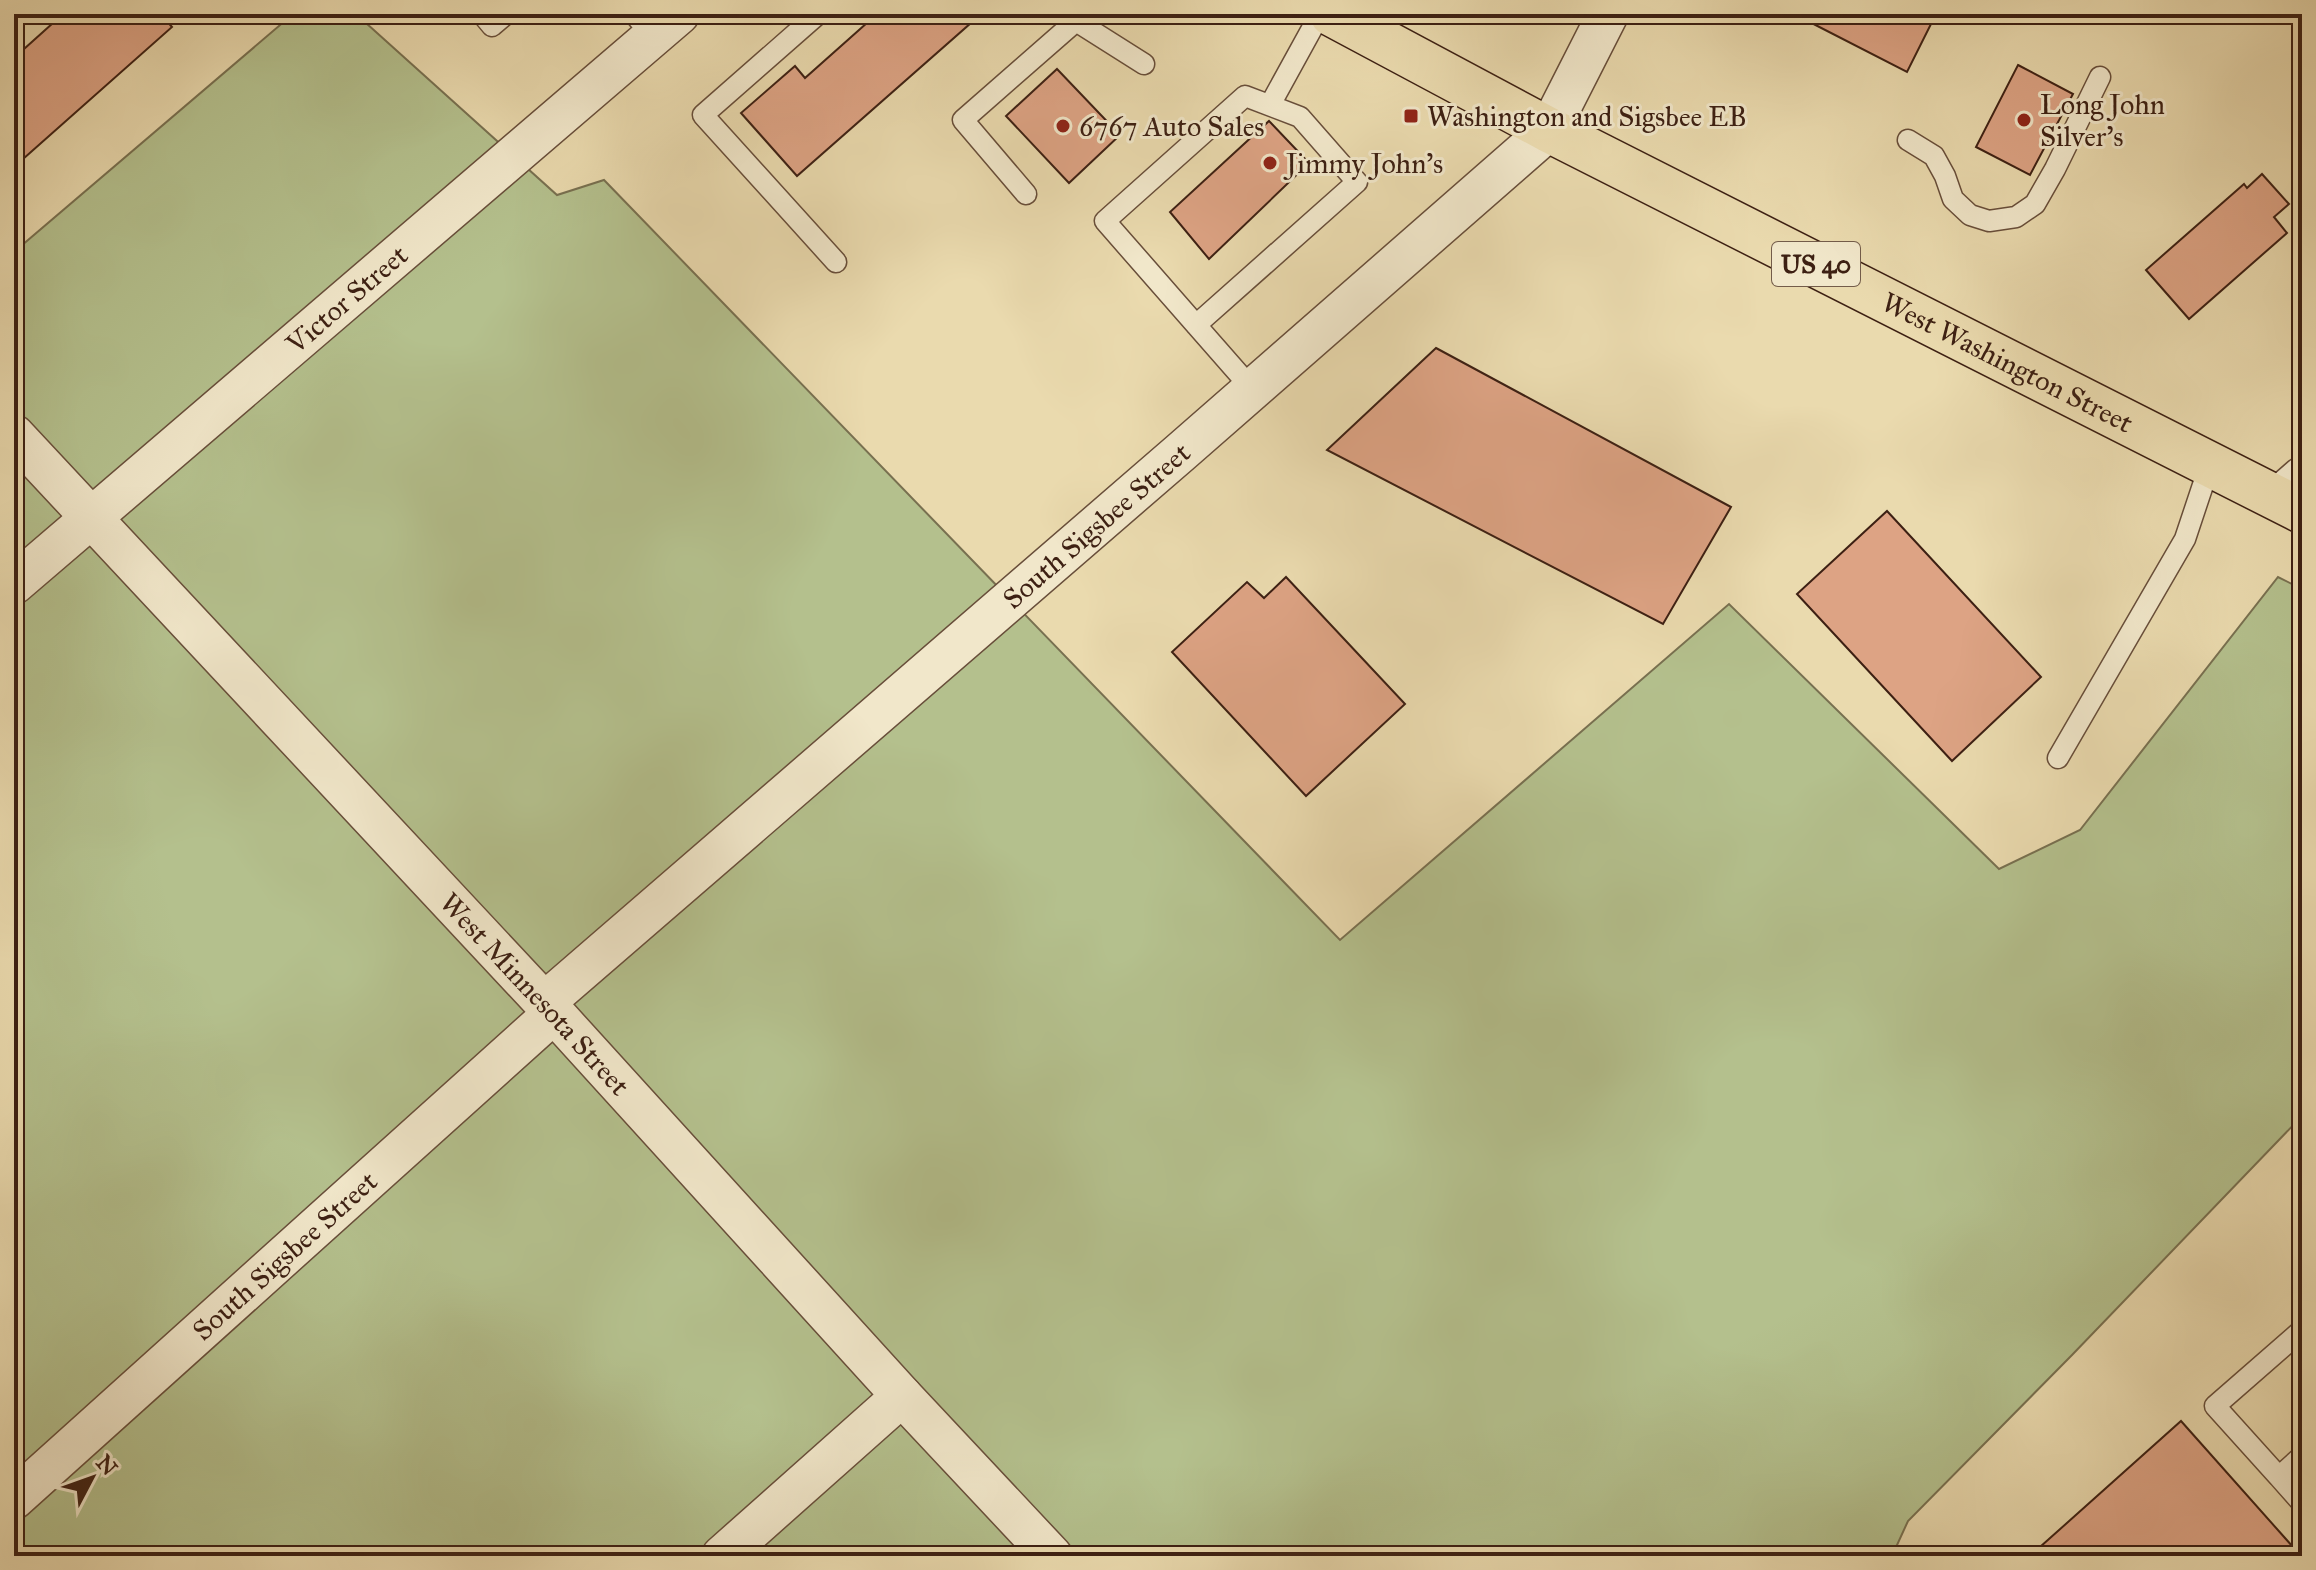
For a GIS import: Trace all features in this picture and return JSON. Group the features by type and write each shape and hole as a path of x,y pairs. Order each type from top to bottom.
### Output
{"main road":[{"name":"West Washington Street","path":"1332,14 1549,130 2210,464 2294,495"}],"street":[{"name":"South Sigsbee Street","path":"14,1499 549,1008 1549,130 1608,14"},
{"name":"Victor Street","path":"14,584 655,21"},
{"name":"West Minnesota Street","path":"14,435 549,1008 1052,1556"},
{"path":"722,1556 902,1396"}],"lane":[{"path":"482,14 492,26 506,14"},
{"path":"818,14 703,115 836,262"},
{"path":"1270,105 1320,14"},
{"path":"1026,194 963,120 1078,17 1144,64"},
{"path":"1908,140 1934,156 1953,199 1970,215 1989,221 2016,217 2035,204 2100,77"},
{"path":"1196,325 1357,182 1300,117 1245,96 1105,221 1196,325 1253,390"},
{"path":"2058,758 2185,539 2210,464"},
{"path":"2302,1330 2215,1406 2302,1503"},
{"path":"2279,1477 2302,1456"}],"green space":[{"path":"293,14 356,14 557,195 604,180 1340,940 1729,604 1999,869 2080,830 2278,577 2302,589 2302,1116 1908,1521 1892,1556 14,1556 14,252"}],"building":[{"path":"63,14 161,14 172,27 14,167 14,58"},
{"path":"877,14 966,14 972,22 797,176 741,113 795,66 805,78"},
{"path":"1794,14 1936,14 1907,72"},
{"name":"Long John Silver's","path":"2018,65 2073,94 2030,175 1976,147"},
{"name":"6767 Auto Sales","path":"1057,69 1120,135 1069,183 1006,116"},
{"path":"1269,121 1309,163 1209,259 1170,212"},
{"path":"2262,174 2289,204 2274,217 2287,233 2189,319 2146,270 2244,184 2247,188"},
{"path":"1436,348 1731,507 1663,624 1327,450"},
{"path":"1887,511 2041,677 1952,761 1797,594"},
{"path":"1286,577 1405,704 1306,796 1172,652 1247,582 1264,598"},
{"path":"2181,1421 2301,1556 2030,1556"}],"place":[{"name":"Washington and Sigsbee EB","path":"1411,116"},
{"name":"Long John Silver's","path":"2024,120"},
{"name":"6767 Auto Sales","path":"1063,126"},
{"name":"Jimmy John's","path":"1270,163"}]}
